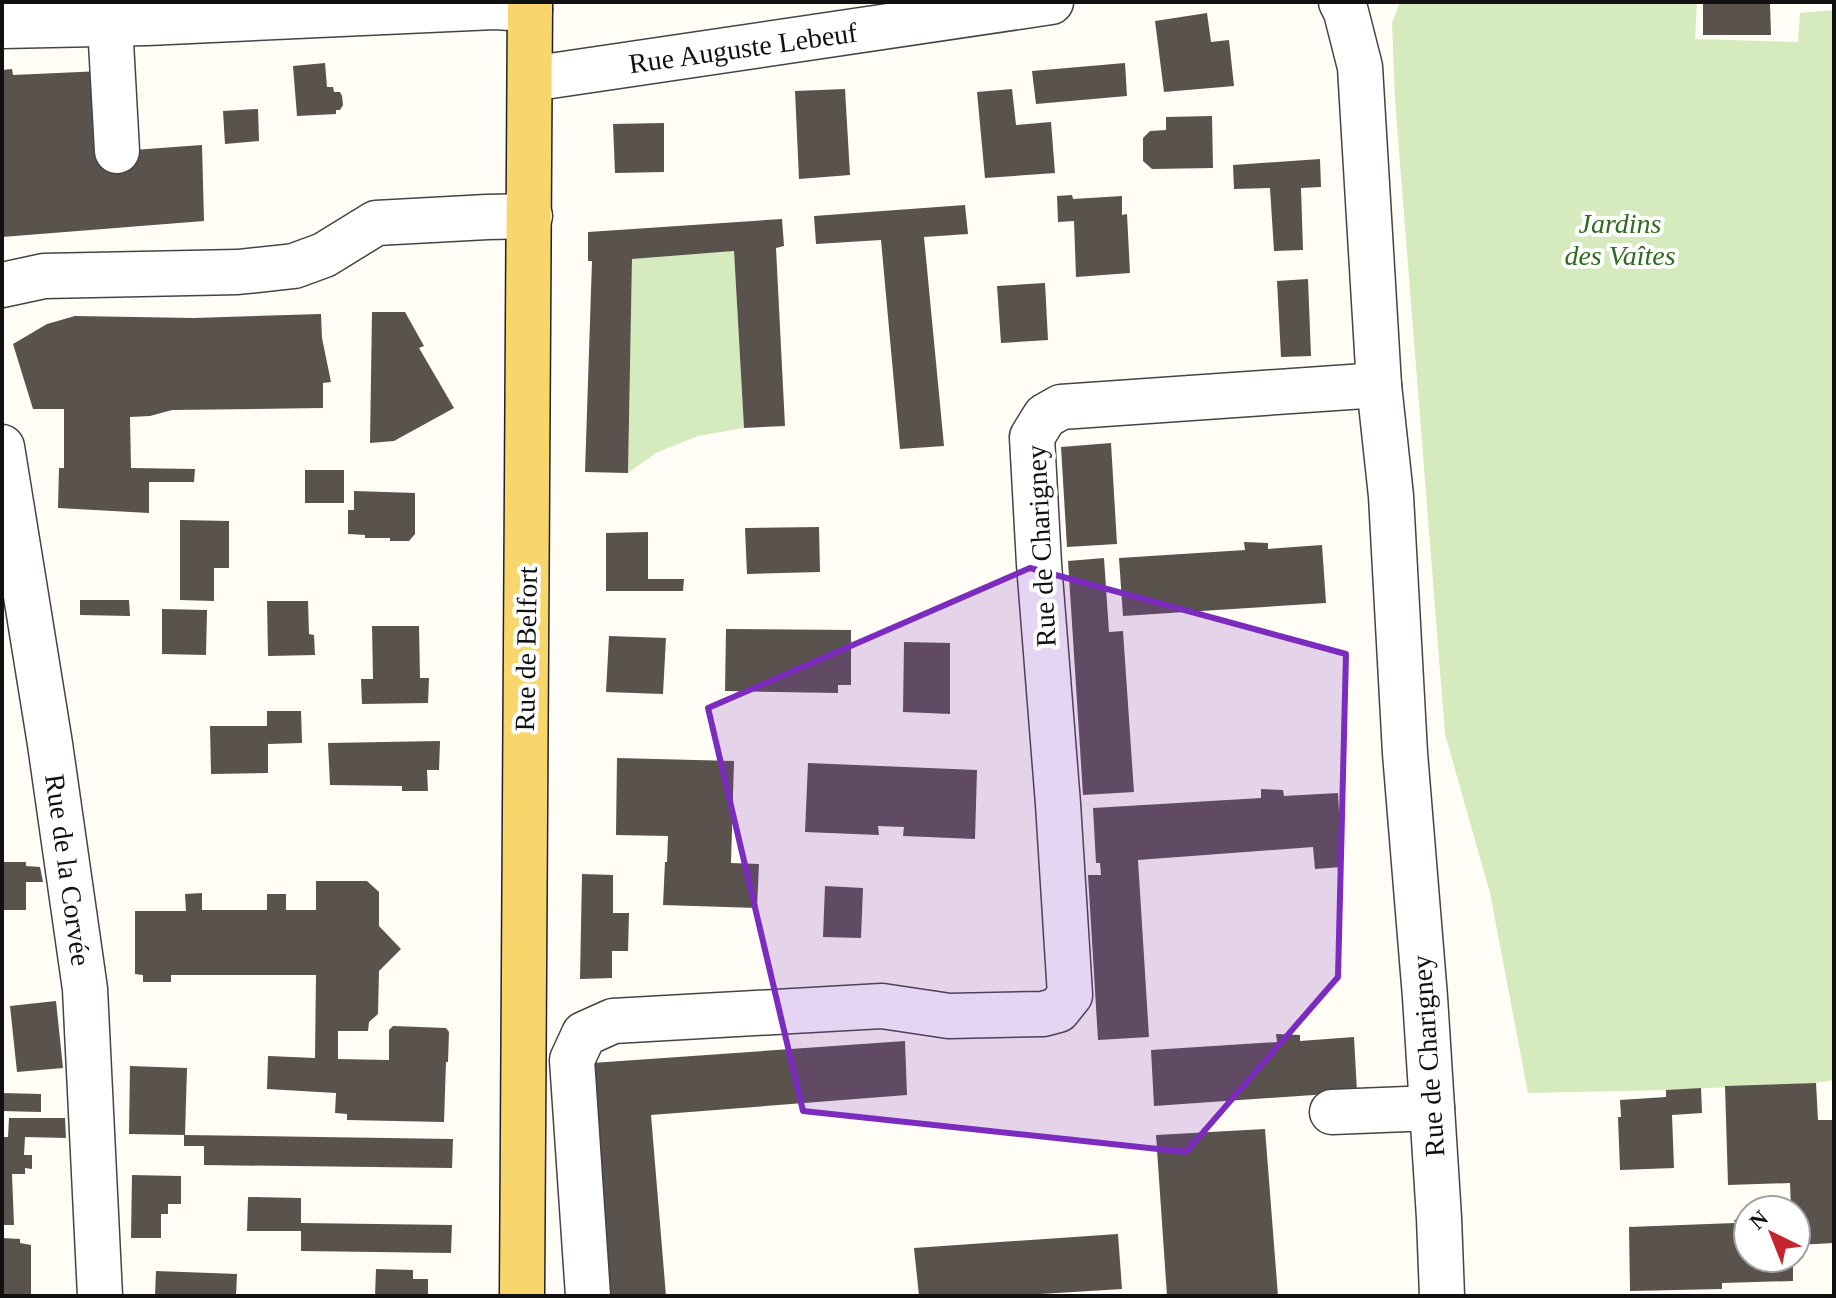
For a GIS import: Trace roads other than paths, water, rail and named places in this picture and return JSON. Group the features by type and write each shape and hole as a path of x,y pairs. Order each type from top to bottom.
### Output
{"main road":[{"name":"Rue de Belfort","path":"522,1296 530,5"}],"street":[{"name":"Rue Auguste Lebeuf","path":"530,79 1051,2"},
{"name":"Rue de Charigney","path":"1341,2 1360,67 1379,385 1391,496 1405,753 1432,1108 1442,1296"},
{"path":"2,26 530,5"},
{"path":"110,24 117,151"},
{"path":"2,285 44,276 238,272 294,266 324,255 376,223 530,216"},
{"name":"Rue de Charigney","path":"588,1296 572,1060 584,1034 613,1021 882,1006 949,1016 1043,1014 1058,1010 1070,995 1032,437 1045,416 1061,407 1379,385"},
{"name":"Rue de la Corvée","path":"2,447 50,744 85,989 100,1296"},
{"path":"1332,1112 1432,1108"}],"park label":[{"name":"Jardins des Vaîtes","path":"1620,239"}]}
